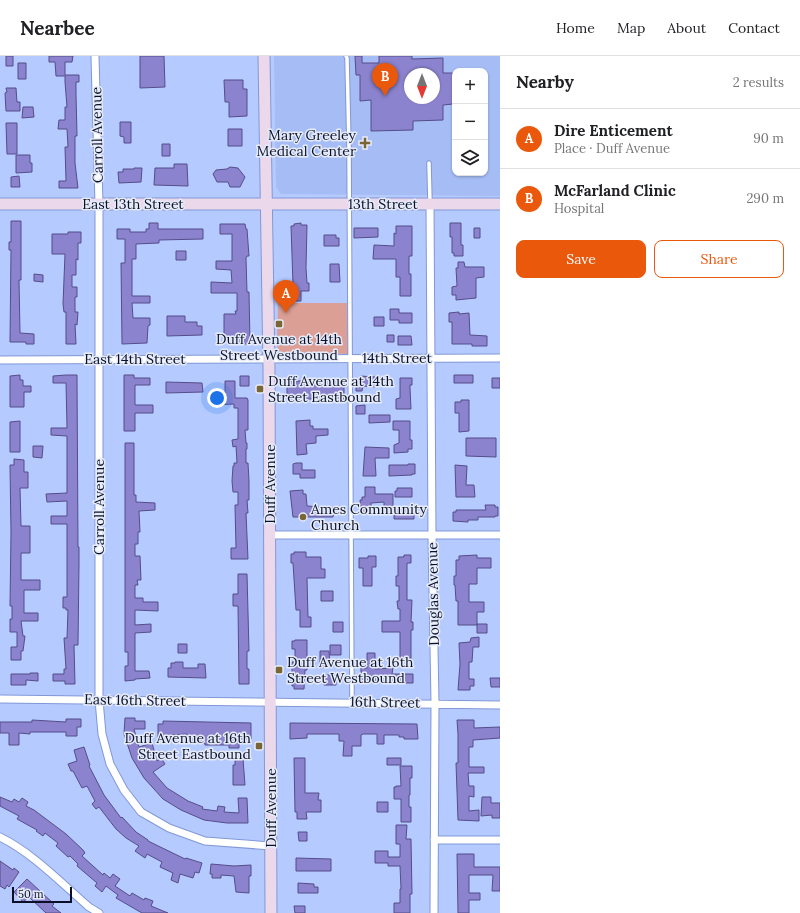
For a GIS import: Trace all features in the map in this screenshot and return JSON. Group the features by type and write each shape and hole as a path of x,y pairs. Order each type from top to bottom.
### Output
{"main road":[{"name":"Duff Avenue","path":"264,56 269,359 271,913"},
{"name":"East 13th Street","path":"0,204 267,205"},
{"name":"13th Street","path":"267,205 500,204"}],"street":[{"name":"Carroll Avenue","path":"95,56 98,204 99,700 102,734 110,764 124,790 141,812 168,828 205,841 271,846"},
{"name":"Douglas Avenue","path":"430,204 432,535 435,703 434,913"},
{"name":"14th Street","path":"269,359 500,358"},
{"name":"East 14th Street","path":"0,360 269,359"},
{"path":"270,535 500,535"},
{"name":"East 16th Street","path":"0,699 270,702"},
{"name":"16th Street","path":"270,702 500,705"},
{"path":"0,837 12,842 30,855 89,907 99,913"},
{"path":"434,840 500,840"}],"lane":[{"path":"346,56 348,80 352,702"},
{"path":"429,163 430,204"}],"shaded area":[{"name":"Mary Greeley Medical Center","path":"274,56 500,56 500,196 281,194 276,187"},
{"path":"278,303 347,303 348,354 280,352 277,346"}],"building":[{"path":"6,56 13,56 13,66 6,66"},
{"path":"49,56 73,56 72,62 65,62 65,75 79,75 79,82 76,82 77,136 75,136 75,163 78,188 59,188 59,181 66,181 65,147 68,147 67,129 58,129 59,120 65,120 65,107 67,107 65,76 56,76 55,62 49,62"},
{"path":"140,56 164,56 165,87 140,88"},
{"path":"355,56 362,56 362,63 379,63 379,56 412,56 412,59 443,58 443,73 452,73 452,104 443,105 443,120 413,121 413,130 371,131 371,100 360,101 360,75 356,75"},
{"path":"18,63 26,63 26,79 18,79"},
{"path":"224,80 243,80 243,89 247,89 247,116 229,117 229,102 225,102"},
{"path":"6,88 16,88 17,102 20,102 20,111 6,111"},
{"path":"23,107 33,107 34,117 22,118"},
{"path":"120,122 131,122 131,143 124,143 124,137 120,136"},
{"path":"6,123 17,123 17,154 7,154"},
{"path":"228,129 242,129 242,146 228,146"},
{"path":"162,144 170,144 170,156 162,156"},
{"path":"16,155 30,155 32,172 16,173"},
{"path":"174,164 187,164 188,186 154,185 155,168 174,168"},
{"path":"230,167 238,168 245,177 240,187 230,187 228,182 217,182 213,174 216,170 227,169"},
{"path":"142,168 141,182 119,183 118,172 123,172 123,169"},
{"path":"19,176 20,187 11,187 11,177"},
{"path":"11,221 21,221 21,280 19,280 20,333 34,334 34,344 26,344 26,342 10,342 11,250 9,250 9,242 11,242"},
{"path":"149,223 158,223 158,229 203,229 203,239 159,240 159,243 136,244 136,259 132,259 132,296 150,296 150,303 132,303 133,318 150,318 150,325 148,326 147,343 122,344 121,263 125,263 125,239 117,239 117,229 130,229 130,232 146,232 146,229 149,229"},
{"path":"301,223 301,225 307,225 306,268 309,291 301,291 301,301 290,301 290,288 292,288 293,285 291,226"},
{"path":"450,223 461,223 461,245 463,245 463,256 454,256 454,253 452,253"},
{"path":"220,224 245,224 247,229 249,256 246,258 247,292 249,292 250,344 236,344 236,337 224,336 224,314 236,314 237,293 211,293 211,282 232,283 231,270 216,269 216,261 232,261 232,234 220,234"},
{"path":"396,226 412,226 412,256 409,256 411,296 400,296 400,277 396,277 396,259 373,259 374,245 394,246 394,233 396,234"},
{"path":"354,228 378,228 378,237 354,238"},
{"path":"474,228 480,228 480,238 474,238"},
{"path":"68,232 81,232 81,243 78,243 78,260 76,259 76,275 72,275 72,287 77,287 77,297 75,297 75,312 78,312 77,325 75,324 76,344 66,344 66,312 64,312 63,304 65,254 52,254 52,234 68,234"},
{"path":"324,235 336,235 336,238 339,238 339,246 324,246"},
{"path":"176,251 186,251 186,260 176,260"},
{"path":"458,262 464,262 465,267 484,267 484,277 476,278 476,298 456,300 456,295 452,295 452,287 457,286 456,268 458,268"},
{"path":"330,264 339,264 340,282 330,282"},
{"path":"34,274 43,275 43,282 34,281"},
{"path":"390,309 399,309 399,313 412,313 412,323 399,323 399,320 390,320"},
{"path":"459,312 459,314 469,313 470,335 487,336 487,346 452,344 452,322 449,322 449,313"},
{"path":"167,316 185,316 185,322 197,322 197,326 202,326 202,335 167,336"},
{"path":"374,317 384,317 384,326 374,326"},
{"path":"387,335 394,335 394,342 387,342"},
{"path":"398,336 411,336 412,345 398,345"},
{"path":"20,375 20,380 23,380 23,386 31,386 31,392 24,392 24,407 10,407 10,376"},
{"path":"77,375 79,564 78,645 74,645 75,684 65,684 65,681 53,681 53,674 64,674 64,669 66,669 64,638 67,638 68,610 63,608 63,597 67,597 67,524 51,524 51,516 67,516 67,501 47,502 46,494 67,493 67,436 51,435 51,428 67,428 66,383 53,383 53,376"},
{"path":"124,375 134,375 134,378 150,378 150,385 135,385 135,405 153,405 153,413 135,413 135,431 124,431"},
{"path":"454,375 473,375 473,383 454,383"},
{"path":"240,376 249,376 249,386 240,386"},
{"path":"360,376 375,377 375,387 363,386 362,391 356,391 354,380 360,380"},
{"path":"400,378 412,378 412,385 410,385 411,409 396,409 396,399 400,398"},
{"path":"492,378 500,378 500,388 492,388"},
{"path":"225,381 235,381 235,398 247,398 248,400 248,430 245,430 247,443 246,463 248,463 249,481 249,500 247,500 248,513 246,513 248,559 231,559 231,548 236,548 235,505 238,505 238,492 233,492 233,466 234,463 237,463 236,446 233,447 232,440 238,439 238,408 234,408 234,404 215,405 215,393 225,393"},
{"path":"287,381 344,381 344,399 287,399"},
{"path":"166,382 202,383 203,392 166,393"},
{"path":"461,400 469,400 469,431 459,432 459,413 455,413 455,402 461,402"},
{"path":"365,405 365,414 356,414 356,406"},
{"path":"369,415 390,415 390,422 369,423"},
{"path":"310,420 310,426 313,426 313,429 328,429 328,435 316,436 316,443 306,444 307,454 297,455 296,421"},
{"path":"20,421 20,452 10,452 10,422"},
{"path":"393,421 410,421 410,440 412,440 412,449 408,449 408,452 394,453 394,445 399,443 399,430 393,430"},
{"path":"466,438 496,438 496,457 466,456"},
{"path":"125,443 134,443 134,495 136,495 136,502 155,503 155,510 139,511 140,532 138,532 138,544 135,544 135,556 140,556 141,580 137,580 138,585 135,585 135,598 143,598 143,602 158,602 158,611 135,610 135,625 151,624 151,632 135,633 135,671 149,671 150,678 125,681 125,666 128,666 128,652 125,652"},
{"path":"33,446 43,446 42,458 33,457"},
{"path":"365,447 389,448 389,458 375,458 376,476 363,476"},
{"path":"14,459 24,460 24,472 28,472 28,488 20,488 21,526 30,526 30,553 21,553 21,580 40,580 40,590 24,590 24,613 38,613 38,621 21,621 23,636 25,636 23,651 21,651 21,660 11,660 11,647 17,647 17,632 10,632 12,606 10,606 10,465 14,465"},
{"path":"302,463 302,470 315,470 315,478 300,478 300,474 293,474 293,464"},
{"path":"415,464 415,474 389,476 389,465"},
{"path":"455,465 467,466 466,485 474,485 475,497 456,497"},
{"path":"365,487 375,487 375,494 393,494 393,511 384,512 384,502 371,503 371,511 367,511 367,514 361,514 360,500 362,500 362,497 365,497"},
{"path":"397,488 412,488 412,497 395,497 395,491 397,491"},
{"path":"303,490 303,494 306,494 307,506 334,508 333,517 293,517 290,491"},
{"path":"485,505 495,505 495,507 498,507 498,516 478,517 478,520 468,520 468,522 453,521 453,512 456,512 456,510 486,510"},
{"path":"414,509 414,519 394,519 394,510"},
{"path":"294,552 306,552 306,557 321,557 321,569 325,569 325,578 307,578 308,617 311,617 311,627 300,627 300,610 296,610 293,563 291,563 291,554 294,554"},
{"path":"404,555 411,555 411,563 407,563 407,600 412,600 411,622 413,622 413,630 411,630 411,661 400,661 400,632 382,632 382,621 400,621 400,609 398,609 397,601 399,601 399,586 396,586 396,576 398,576 398,557 404,557"},
{"path":"477,555 477,558 491,558 491,568 477,568 477,584 469,584 469,602 484,602 484,612 477,612 477,625 458,625 458,601 456,601 454,585 454,576 456,576 456,560 459,560 459,556"},
{"path":"368,556 376,556 376,567 372,567 372,586 363,586 363,568 359,568 359,558 368,558"},
{"path":"238,574 247,574 249,651 247,651 247,669 249,669 249,684 239,684 238,606 233,606 233,594 238,594"},
{"path":"321,591 333,591 333,601 321,601"},
{"path":"333,622 343,622 343,632 333,632"},
{"path":"477,624 487,624 487,633 477,633"},
{"path":"479,637 479,647 473,647 472,662 469,662 469,679 474,679 474,686 470,686 470,690 458,690 460,664 459,643 470,642 471,638"},
{"path":"307,640 307,670 305,670 304,689 294,689 294,686 292,686 292,662 295,662 295,649 292,649 292,641"},
{"path":"178,644 187,644 187,653 178,653"},
{"path":"330,645 341,645 341,655 330,655"},
{"path":"320,651 329,651 330,667 320,668"},
{"path":"367,653 375,653 375,669 393,668 392,674 413,674 413,683 395,683 396,680 361,680 361,668 367,668"},
{"path":"183,662 183,668 198,668 198,664 205,664 206,678 168,677 168,668 171,668 171,663"},
{"path":"38,673 38,681 26,680 26,685 11,685 11,674"},
{"path":"324,675 336,675 336,685 324,685"},
{"path":"490,678 500,678 500,687 491,687"},
{"path":"125,718 135,718 135,721 145,721 145,729 134,729 139,747 152,743 157,761 161,758 165,764 153,772 167,788 188,801 203,807 202,809 217,811 218,806 225,807 224,812 239,813 238,798 247,798 248,823 227,823 204,820 181,810 163,799 144,778 132,758 124,734"},
{"path":"66,719 81,719 81,727 77,727 77,736 66,736 66,732 30,732 30,734 19,733 19,745 9,745 9,733 0,733 0,722 32,722 32,720 66,722"},
{"path":"457,720 474,720 474,728 500,727 500,738 473,740 473,747 469,747 469,767 484,767 484,773 468,773 469,786 474,786 474,797 469,796 469,811 479,810 479,821 458,820 456,763 458,763"},
{"path":"163,721 251,723 251,739 239,739 239,748 229,748 229,745 205,745 205,743 192,743 192,738 187,738 187,734 169,735 170,739 158,739 158,724 163,724"},
{"path":"290,723 417,724 418,739 404,739 404,737 399,737 399,735 384,735 384,744 377,744 377,734 363,734 361,735 361,746 352,746 352,756 343,756 344,741 339,741 339,734 307,734 307,738 290,739"},
{"path":"84,747 90,765 89,766 104,795 121,818 122,817 136,832 148,841 185,859 186,858 202,863 199,873 195,872 193,878 180,874 178,883 171,880 173,873 160,867 162,862 147,854 145,858 135,851 139,846 126,838 116,829 99,807 96,809 92,804 95,801 87,786 82,788 68,764 77,761 74,750"},
{"path":"294,758 305,758 305,793 319,793 318,800 321,800 321,812 306,812 307,819 297,819 297,812 295,812"},
{"path":"387,758 401,758 401,765 387,765"},
{"path":"235,759 243,759 245,785 233,785 233,765 235,765"},
{"path":"400,766 412,766 412,778 410,778 409,795 411,822 401,822 401,799 394,799 394,787 401,786"},
{"path":"0,797 12,802 14,799 19,802 22,798 28,802 26,806 34,810 66,834 83,850 85,853 82,856 103,875 104,873 110,878 113,874 120,879 115,886 130,896 132,893 144,900 145,898 153,901 151,906 168,913 142,913 116,898 118,895 106,886 102,892 95,886 97,883 77,866 78,864 70,856 68,857 56,846 58,843 45,833 43,836 36,831 37,830 17,819 19,816 0,806"},
{"path":"482,797 491,797 491,803 500,803 500,818 492,818 492,815 481,816"},
{"path":"377,802 388,802 388,812 377,812"},
{"path":"396,825 407,825 406,839 411,839 412,894 410,894 410,913 394,913 394,903 400,903 400,866 388,866 388,863 375,863 375,851 388,851 388,857 400,857 400,844 396,844"},
{"path":"298,832 307,832 307,841 299,841"},
{"path":"457,854 474,854 474,867 500,867 500,891 492,891 493,875 469,875 469,893 480,893 480,900 469,900 469,913 458,913"},
{"path":"296,858 331,859 331,871 296,871"},
{"path":"0,861 13,870 14,868 19,872 9,887 7,885 5,889 0,886"},
{"path":"211,864 234,866 251,865 251,876 249,876 249,893 236,892 234,876 221,875 221,878 212,878 212,874 210,874"},
{"path":"27,879 54,904 52,906 61,913 46,913 29,897 23,902 14,892"},
{"path":"298,883 314,884 314,887 318,887 318,893 298,893"},
{"path":"294,906 305,906 305,913 295,913"}],"place":[{"name":"McFarland Clinic","path":"385,96"},
{"name":"Mary Greeley Medical Center","path":"365,143"},
{"name":"Dire Enticement","path":"286,313"},
{"name":"Duff Avenue at 14th Street Westbound","path":"279,324"},
{"name":"Duff Avenue at 14th Street Eastbound","path":"260,389"},
{"name":"Ames Community Church","path":"303,517"},
{"name":"Duff Avenue at 16th Street Westbound","path":"279,670"},
{"name":"Duff Avenue at 16th Street Eastbound","path":"259,746"}]}
